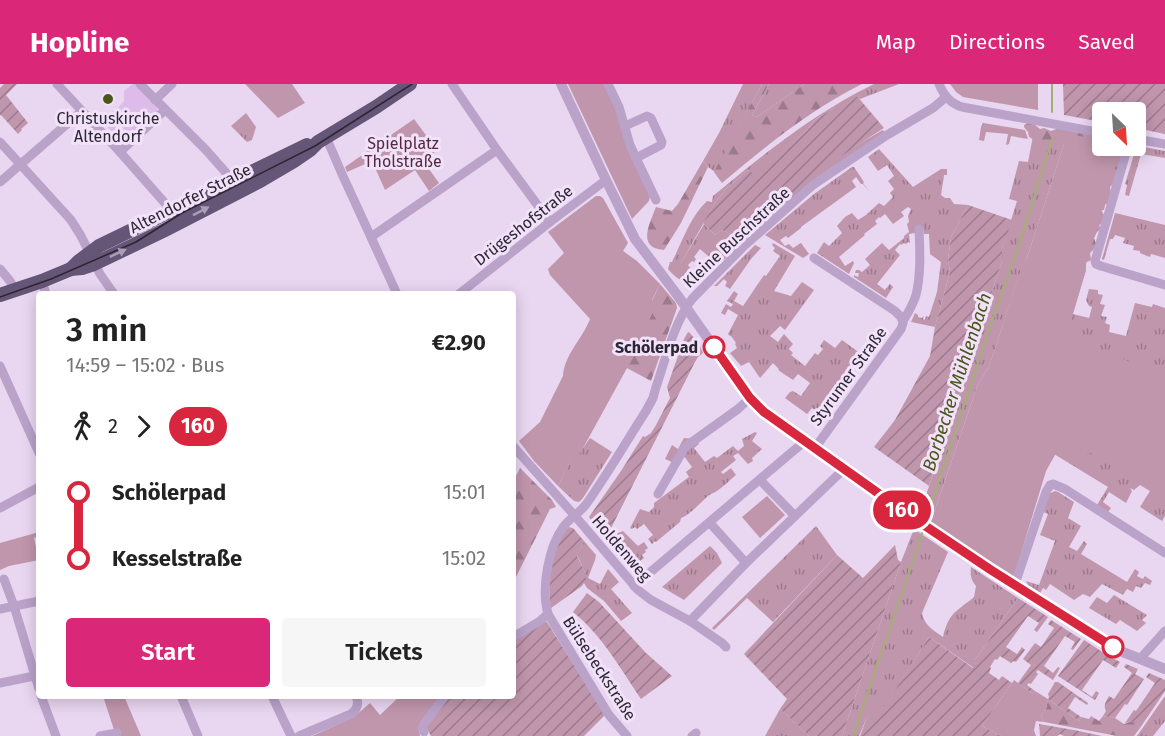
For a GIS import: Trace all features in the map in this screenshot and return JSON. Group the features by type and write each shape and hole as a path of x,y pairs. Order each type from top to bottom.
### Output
{"main road":[{"name":"Altendorfer Straße","path":"92,259 148,239 302,146 322,140 410,84"},
{"name":"Altendorfer Straße","path":"0,295 15,290 44,288 71,269 82,268 92,259 99,246 171,210 237,186"}],"street":[{"path":"57,84 171,210"},
{"path":"140,84 192,136 237,186"},
{"path":"155,100 172,84"},
{"path":"452,84 550,222"},
{"path":"561,84 638,244 750,398 764,412 991,570 1110,645 1165,669"},
{"path":"608,84 619,107 636,158 656,200"},
{"path":"939,84 946,97 956,105 1092,131"},
{"name":"Kleine Buschstraße","path":"575,516 585,506 653,398 678,323 692,299 743,247 813,185 879,140 929,111 946,97"},
{"path":"120,152 165,110"},
{"path":"0,182 82,111"},
{"path":"626,126 647,117 651,118 662,142 661,145 636,158"},
{"path":"322,140 342,174 396,291"},
{"path":"1146,141 1165,144"},
{"path":"0,142 70,220 112,291"},
{"path":"371,237 497,150"},
{"path":"1125,156 1095,261 1101,266 1165,285"},
{"name":"Drügeshofstraße","path":"463,291 606,180"},
{"name":"Styrumer Straße","path":"815,448 903,325 916,293 920,253 919,229"},
{"name":"Styrumer Straße","path":"814,258 895,311 903,321"},
{"path":"0,269 15,290"},
{"path":"0,366 36,446"},
{"path":"658,494 685,447 750,398"},
{"path":"634,586 805,441"},
{"name":"Holdenweg","path":"516,449 634,586 651,600 690,621 726,647"},
{"path":"690,621 746,563 844,469"},
{"path":"760,480 795,516"},
{"path":"1015,584 1046,492 1053,484 1065,489 1165,553"},
{"path":"0,508 36,489"},
{"name":"Bülsebeckstraße","path":"575,516 565,524 552,552 546,580 548,614 609,715 627,736"},
{"path":"710,523 746,563"},
{"path":"4,579 36,681"},
{"path":"0,609 36,602"},
{"path":"516,635 548,614"},
{"path":"1140,659 1165,631"},
{"path":"0,683 34,676"},
{"path":"42,699 56,736"},
{"path":"182,699 198,736"},
{"path":"273,699 291,736"},
{"path":"299,736 355,711 358,706 358,699"},
{"path":"424,732 424,724 443,699"},
{"path":"100,736 117,732"}],"green space":[{"path":"4,84 17,84 6,95 28,123 18,134 0,115 0,88"},
{"path":"245,84 292,84 305,103 278,118"},
{"path":"568,84 604,84 619,114 650,196 649,201 632,219"},
{"path":"743,84 762,84 715,172 703,161"},
{"path":"762,84 769,84 752,115 757,117 804,84 862,84 806,117 722,183 714,172"},
{"path":"769,84 804,84 757,117 752,115"},
{"path":"874,84 899,84 860,99 857,96 844,106 835,107 815,120 805,132 754,175 748,170 725,190 715,203 678,268 704,224 715,235 722,230 739,238 826,166 863,141 883,130 885,133 802,190 722,261 719,258 715,262 700,249 694,257 696,259 694,262 688,265 694,273 692,276 697,279 705,270 699,264 702,261 711,265 696,282 687,282 678,278 668,269 691,222 707,201 712,202 713,196 790,135 830,108"},
{"path":"950,84 1038,84 1038,110 963,97"},
{"path":"1063,84 1165,84 1165,134 1146,130 1146,102 1092,102 1092,120 1064,115"},
{"path":"857,96 884,128 809,180 739,238 722,230 715,235 703,223 725,190 748,170 754,174 805,132 815,120 835,107 847,104"},
{"path":"246,113 256,127 252,140 247,142 231,126"},
{"name":"Spielplatz Tholstraße","path":"414,119 437,150 424,162 439,183 429,191 415,170 385,190 372,161 347,172 345,167"},
{"path":"983,123 1025,130 1028,139 1011,136 1009,144 1006,145 1008,134 986,132 984,141 979,140"},
{"path":"1028,123 1051,131 1059,128 1092,134 1092,156 1122,156 1110,187 1108,202 1104,210 1101,210 1104,215 1099,225 1101,229 1094,238 1097,246 1090,253 1091,260 1087,262 1065,144 1046,147 1039,145 1029,137 1024,125"},
{"path":"1034,131 1066,138 989,367 978,384 929,527 919,517 1002,261 1002,249 1017,201 1009,199 1019,161 1028,162"},
{"path":"1074,135 1092,138 1092,156 1119,156 1071,319 1061,334 1165,376 1165,499 1089,452 1083,462 1059,448 1046,471 1012,583 929,527 978,384 989,367 1066,138"},
{"path":"1146,147 1165,151 1165,158 1146,155"},
{"path":"879,149 913,187 941,169 947,169 941,195 950,198 954,204 968,205 951,237 948,259 950,272 935,327 911,322 915,313 918,317 924,316 925,320 926,316 929,317 937,292 941,262 930,254 929,234 924,234 923,228 915,228 915,233 909,234 910,243 900,244 895,250 900,255 877,284 885,290 890,284 893,287 886,298 854,277 854,275 858,277 859,273 855,273 856,270 862,272 870,265 865,259 882,243 889,250 909,232 907,224 911,209 908,207 901,212 904,216 893,224 885,214 879,217 875,221 877,224 839,257 845,266 853,261 849,274 817,253 824,242 829,246 842,233 837,226 845,217 852,213 858,220 879,203 884,206 893,197 890,193 894,189 888,181 894,176 887,165 878,171 868,157"},
{"path":"1133,156 1140,156 1129,196 1125,195 1127,185 1125,184"},
{"path":"703,161 708,167 681,223 664,250 655,248 650,245 647,234 656,207 672,211"},
{"path":"852,167 871,193 856,177 852,181 856,187 788,238 786,236 780,240 785,246 789,244 793,248 801,243 809,254 803,258 765,235 814,194"},
{"path":"596,196 603,198 628,243 623,251 637,261 660,284 652,300 657,303 627,368 577,459 572,457 558,486 519,441 540,422 563,376 570,354 590,319 550,275 548,269 564,253 548,232"},
{"path":"968,205 1012,220 1002,249 1002,261 929,486 874,447 895,420 930,356 935,327 950,272 948,259 951,237"},
{"path":"1115,213 1165,225 1165,258 1151,254 1150,257 1133,250 1134,246 1123,243 1125,238 1115,235 1113,239 1110,239 1104,260 1102,259"},
{"path":"773,243 795,256 774,291 791,296 802,282 814,290 785,330 780,326 770,336 778,342 784,334 793,344 789,349 793,353 791,355 805,366 815,353 818,355 823,349 820,346 824,340 835,348 842,340 861,354 824,406 819,409 819,413 812,408 807,414 785,398 793,391 801,396 810,383 798,374 793,380 778,370 773,363 760,378 749,362 741,366 730,353 737,348 736,343 728,334 738,315 728,309 725,315 721,313 726,304 731,307 733,304 727,301 734,291 738,294 734,301 743,306 764,275 766,276 780,256 773,251 775,248"},
{"path":"755,245 761,248 730,289 725,286 727,282 724,279 714,286"},
{"path":"1086,265 1073,314 1089,318 1092,307 1086,300 1089,289 1098,290 1098,294 1103,295 1100,304 1105,305 1101,316 1107,317 1105,323 1110,325 1109,332 1126,336 1135,303 1152,307 1153,304 1165,308 1165,462 1009,317"},
{"path":"660,284 676,303 677,308 651,381 625,367"},
{"path":"688,332 703,353 695,362 605,540 589,517 643,436 651,433 656,425 670,398 667,387"},
{"path":"1068,427 1165,466 1165,516 1162,521 1140,507 1150,491 1140,485 1134,490 1130,488 1132,491 1126,503 1109,492 1103,502 1111,508 1108,512 1097,505 1108,487 1054,454"},
{"path":"757,433 752,441 762,449 752,458 753,461 748,464 738,453 733,456 736,460 721,472 723,474 731,468 736,475 681,518 680,522 656,542 652,544 648,539 653,535 644,524 637,529 630,528 640,509 649,512 654,507 654,503 689,477 686,472 692,467 681,452 674,463 665,459 672,445 678,449 684,438 696,439 699,444 694,448 705,462 714,456 717,458 733,446 738,451 744,446 742,439"},
{"path":"590,438 612,452 583,498 579,502 574,501 558,486 572,456 576,458"},
{"path":"520,468 552,500 556,507 550,509 516,577 516,476"},
{"path":"1055,491 1074,502 1068,518 1081,526 1069,547 1077,551 1084,541 1087,544 1081,554 1127,582 1135,569 1139,572 1137,576 1143,579 1145,576 1152,581 1150,585 1145,583 1141,588 1136,586 1133,592 1127,589 1123,595 1102,584 1090,597 1083,594 1074,600 1050,584 1040,593 1028,585 1026,581 1039,585 1055,541 1040,535 1048,514 1043,512 1049,494"},
{"path":"767,496 785,515 760,538 742,517"},
{"path":"816,526 837,555 773,622 747,598 714,630 712,628"},
{"path":"568,527 573,528 584,541 577,556 585,572 586,580 582,586 551,608 550,577 554,555"},
{"path":"914,529 948,552 922,613 927,624 943,637 951,617 974,597 976,586 971,577 971,567 1018,598 975,660 974,668 929,637 876,721 867,717 859,736 842,736 901,562"},
{"path":"623,531 638,546 644,542 648,548 642,555 644,558 638,563 616,536"},
{"path":"36,533 34,538 36,561 0,570 0,543"},
{"path":"584,541 596,555 588,578 600,584 608,569 619,582 611,589 632,613 621,621 584,583 585,572 577,555"},
{"path":"895,545 898,560 901,562 842,736 809,736 780,709 787,699 744,654 837,555 863,578"},
{"path":"710,546 722,563 684,600 662,587"},
{"path":"587,593 599,602 646,653 672,676 641,699 602,641 573,612"},
{"path":"1114,595 1147,615 1142,620 1146,623 1137,631 1120,620 1116,624 1089,608 1097,597 1107,603"},
{"path":"1018,598 1048,617 1037,632 1034,630 1039,623 1028,616 1006,647 1017,654 1022,647 1025,650 1016,662 1011,663 1000,656 990,667 989,673 999,680 1002,676 1012,683 982,726 1001,736 860,736 867,717 876,720 929,637 973,668 975,660"},
{"path":"1051,620 1081,639 1073,650 1071,649 1075,642 1065,636 1044,666 1053,673 1058,667 1060,668 1053,680 1038,670 1031,684 1027,685 1035,691 1033,694 1018,683 1031,665 1023,659 1035,643 1041,647 1054,628 1048,624"},
{"path":"547,622 605,715 584,736 431,736 426,727 448,699 516,699 516,638"},
{"path":"1084,640 1120,662 1116,668 1103,660 1082,690 1092,697 1096,691 1099,693 1095,700 1058,676"},
{"path":"1126,664 1138,669 1135,674 1144,679 1127,705 1125,704 1115,718 1103,716 1109,696 1114,699 1132,673 1124,667"},
{"path":"1149,673 1165,680 1165,691 1140,728 1132,721 1125,723 1155,683 1146,677"},
{"path":"1014,680 1033,694 1035,691 1048,699 1046,709 1041,715 1044,722 1036,721 1034,730 1036,736 1001,736 982,726"},
{"path":"1055,682 1088,703 1087,705 1075,697 1068,708 1081,717 1079,721 1048,699 1048,694"},
{"path":"1165,696 1165,721 1153,736 1137,736"},
{"path":"104,699 125,699 141,736 116,736"},
{"path":"397,699 440,699 419,729 420,736 312,736 354,717 370,703 380,715"},
{"path":"1048,699 1079,721 1081,717 1089,719 1091,716 1099,721 1103,716 1115,718 1124,724 1136,722 1140,728 1134,736 1117,736 1044,722 1041,715 1046,709"},
{"path":"780,709 809,736 765,736"},
{"path":"1039,724 1102,736 1064,736 1060,734 1040,736"}],"shaded area":[{"path":"133,84 137,84 157,107 158,112 124,144 120,140 127,133 120,125 112,132 99,118 119,107 124,101 124,91"}],"waterway":[{"name":"Borbecker Mühlenbach","path":"1052,84 1052,112"},
{"name":"Borbecker Mühlenbach","path":"925,523 1052,139"},
{"name":"Borbecker Mühlenbach","path":"853,736 924,528"}],"tram line":[{"path":"0,297 51,279 136,242 182,213 315,146 412,84"}],"bus line":[{"name":"160","path":"714,347 750,398 764,412 906,513 1113,647"}],"place":[{"name":"Christuskirche Altendorf","path":"108,99"},
{"name":"Schölerpad","path":"714,347"}]}
